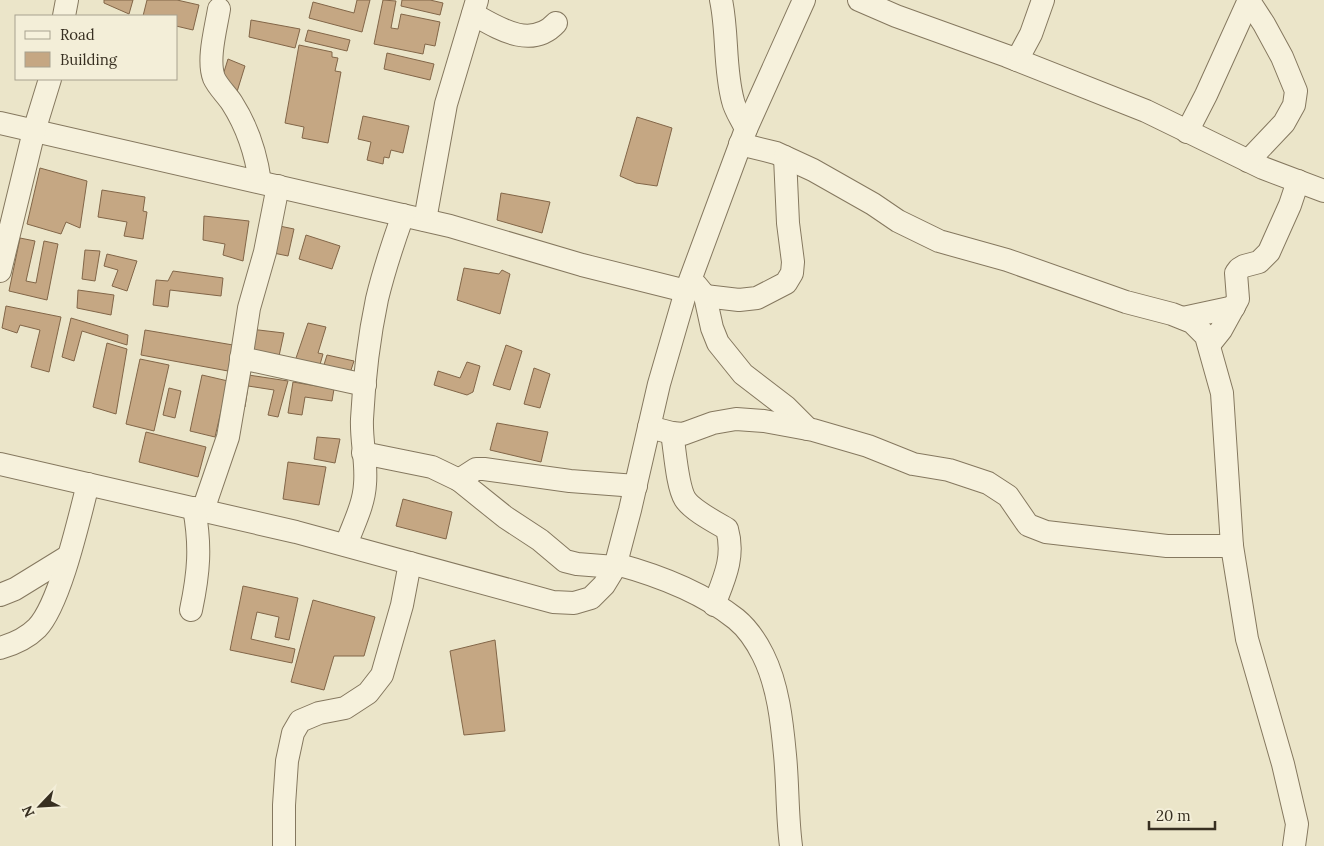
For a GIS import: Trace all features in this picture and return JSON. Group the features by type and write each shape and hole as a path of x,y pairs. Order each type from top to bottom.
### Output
{"street":[{"path":"64,15 67,0"},
{"path":"721,0 724,15 728,76 733,103 743,137 812,170 873,204 898,221 939,241 1007,260 1126,302 1183,318 1192,322 1206,336 1222,394 1232,546 1247,638 1283,764 1297,824 1294,846"},
{"path":"0,464 346,545 553,602 574,603 591,598 604,585 615,566 636,486 659,384 694,289 743,137 804,0"},
{"path":"859,0 896,16 1017,60 1146,111 1248,161 1324,191"},
{"path":"1017,60 1031,34 1043,0"},
{"path":"1187,132 1206,96 1249,0"},
{"path":"1248,161 1284,123 1294,105 1296,91 1282,57 1249,0"},
{"path":"425,220 446,104 475,7 510,32 529,36 542,34 556,23"},
{"path":"191,610 199,562 198,509 228,437 249,308 264,252 269,184 257,159 251,138 231,101 214,78 212,60 219,9"},
{"path":"0,271 34,131 50,80"},
{"path":"0,123 425,220 582,265 739,300 757,298 786,283 792,273 794,262 788,223 785,157"},
{"path":"1209,345 1221,330 1238,299 1236,273 1244,266 1259,262 1269,252 1298,182"},
{"path":"346,545 360,509 365,484 362,419 377,300 402,215"},
{"path":"694,289 718,343 743,374 786,408 808,429"},
{"path":"1183,318 1234,307"},
{"path":"242,358 365,385"},
{"path":"649,428 683,434 713,423 736,419 764,421 808,429 868,446 913,464 949,470 988,483 1008,496 1028,525 1046,532 1167,546 1232,546"},
{"path":"672,433 685,499 693,508 727,529 731,543 728,566 714,605"},
{"path":"363,453 432,466 459,480 505,516 540,540 565,561 577,564 615,566 647,574 692,592 737,620 752,638 763,656 778,704 784,748 791,846"},
{"path":"459,480 476,470 484,469 570,481 636,486"},
{"path":"0,648 17,643 36,628 49,611 88,484"},
{"path":"0,595 15,589 67,557"},
{"path":"284,846 287,761 293,733 300,721 319,713 345,708 368,694 382,675 402,605 410,563"}],"building":[{"path":"104,0 133,0 129,14 104,3"},
{"path":"147,0 177,0 199,5 193,30 178,26 178,15 143,15"},
{"path":"357,0 370,0 362,32 309,18 313,2 354,13"},
{"path":"383,0 396,1 391,28 398,29 401,14 440,22 435,46 425,44 423,54 374,44"},
{"path":"402,0 430,0 443,3 440,15 401,6"},
{"path":"251,20 300,29 295,48 249,37"},
{"path":"308,30 350,40 347,51 305,41"},
{"path":"299,45 332,52 332,57 338,58 335,71 341,72 328,143 302,138 304,127 285,123"},
{"path":"387,53 434,64 430,80 384,69"},
{"path":"228,59 245,66 236,95 219,88"},
{"path":"363,116 409,126 403,153 391,150 389,158 384,157 383,164 367,160 371,142 358,139"},
{"path":"637,117 672,128 657,186 636,183 620,176"},
{"path":"40,168 87,181 80,228 66,222 61,234 27,224"},
{"path":"102,190 145,197 143,211 147,212 143,239 124,236 127,222 98,217"},
{"path":"501,193 550,202 542,233 497,220"},
{"path":"204,216 249,221 243,261 223,255 225,244 203,240"},
{"path":"265,223 294,229 288,256 259,250"},
{"path":"306,235 340,246 332,269 299,259"},
{"path":"20,238 35,241 26,281 36,283 44,241 58,244 47,300 9,291"},
{"path":"85,250 100,251 95,281 82,279"},
{"path":"107,254 137,261 127,291 112,286 118,270 104,266"},
{"path":"464,268 499,274 502,270 510,274 500,314 457,300"},
{"path":"173,271 223,278 221,296 170,290 168,307 153,305 156,280 168,281"},
{"path":"78,290 114,295 111,315 77,308"},
{"path":"6,306 61,317 49,372 31,367 40,330 20,325 17,333 2,328"},
{"path":"71,318 128,335 127,345 82,331 74,361 62,357"},
{"path":"308,323 326,327 318,353 323,354 319,368 295,361"},
{"path":"250,329 284,333 279,356 249,352"},
{"path":"145,330 233,345 228,371 141,355"},
{"path":"107,343 127,349 116,414 93,407"},
{"path":"506,345 522,351 510,390 493,385"},
{"path":"327,355 354,361 350,373 323,368"},
{"path":"140,359 169,365 154,431 126,424"},
{"path":"467,362 480,366 473,392 467,395 434,385 438,371 460,378"},
{"path":"534,368 550,374 540,408 524,404"},
{"path":"242,374 288,381 278,417 268,415 274,390 248,386 245,407 236,406"},
{"path":"202,375 228,381 215,437 190,431"},
{"path":"293,382 334,389 332,401 305,397 302,415 288,413"},
{"path":"169,388 181,391 175,418 163,415"},
{"path":"497,423 548,432 541,462 490,450"},
{"path":"146,432 206,447 198,477 139,462"},
{"path":"317,437 340,439 335,463 314,459"},
{"path":"288,462 326,467 319,505 283,499"},
{"path":"403,499 452,512 446,539 396,526"},
{"path":"243,586 298,598 289,640 275,637 279,617 257,612 251,639 295,649 292,663 230,650"},
{"path":"313,600 375,617 364,656 334,656 324,690 291,682"},
{"path":"495,640 505,731 464,735 450,651"}]}
